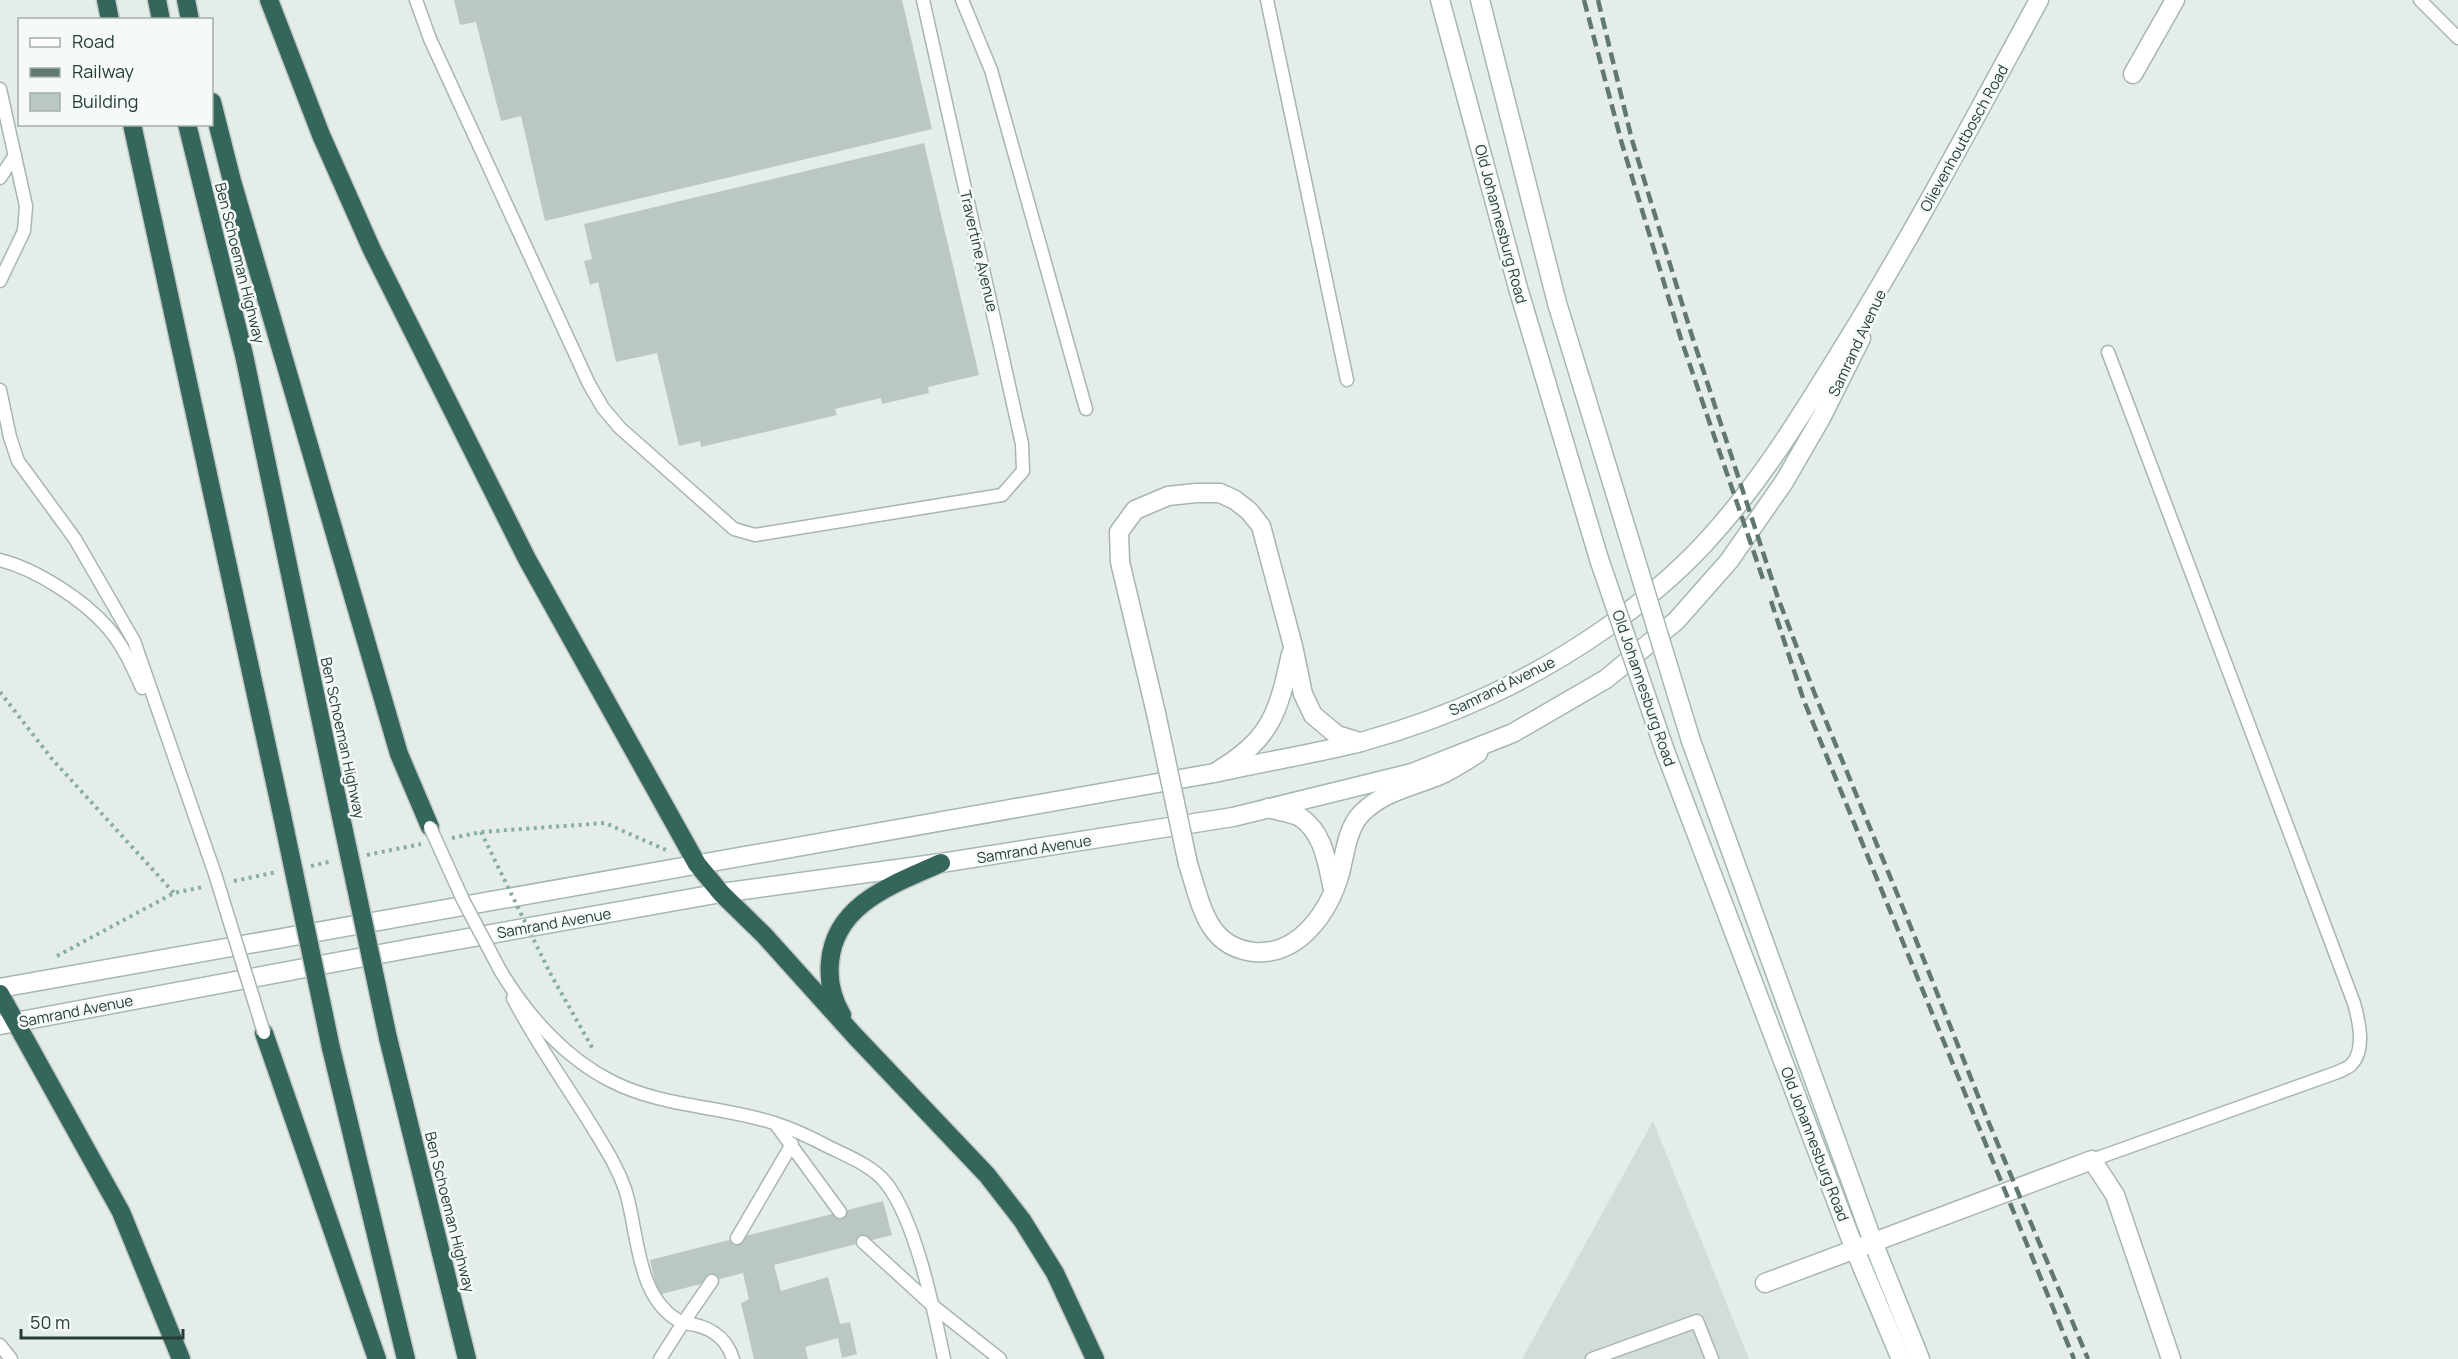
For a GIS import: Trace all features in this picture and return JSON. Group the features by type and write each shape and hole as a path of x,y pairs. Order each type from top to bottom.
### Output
{"highway":[{"path":"106,0 110,18"},
{"path":"157,0 161,18"},
{"path":"186,0 190,18"},
{"path":"269,0 321,135 372,250 527,559 697,864 721,893 764,935 854,1035 987,1175 1022,1220 1055,1273 1095,1359"},
{"path":"213,106 232,181 399,754 430,827"},
{"path":"132,126 331,1048 406,1359"},
{"name":"Ben Schoeman Highway","path":"187,126 244,355 388,1038 467,1359"},
{"path":"854,1035 834,1002 829,974 831,946 835,938 843,923 861,904 884,888 941,864"},
{"path":"0,994 9,1024 121,1212 181,1359"},
{"path":"264,1033 377,1359"}],"main road":[{"name":"Old Johannesburg Road","path":"1440,0 1518,288 1599,559 1665,751 1855,1250 1901,1359"},
{"name":"Old Johannesburg Road","path":"1480,0 1557,303 1691,741 1874,1242 1920,1359"},
{"name":"Olievenhoutbosch Road","path":"1888,276 2039,0"},
{"path":"2133,74 2175,0"},
{"name":"Samrand Avenue","path":"0,988 1214,773 1360,742 1424,722 1490,695 1562,657 1606,629 1653,591 1703,545 1756,482 1784,443 1888,276"},
{"name":"Samrand Avenue","path":"9,1024 400,950 721,893 941,864 1233,817 1412,773 1513,733 1620,669 1676,621 1729,561 1784,482 1821,418 1859,344 1888,276"},
{"path":"1360,742 1337,735 1313,715 1303,694 1293,646 1261,526 1249,511 1235,500 1220,493 1168,496 1135,510 1119,532 1120,562 1156,712 1188,864 1207,922 1222,941 1240,950 1261,952 1281,949 1301,938 1320,918 1340,874 1353,826 1372,803 1397,790 1440,775 1513,733"},
{"path":"1214,773 1242,755 1267,728 1281,700 1293,646"},
{"path":"1268,808 1299,816 1316,832 1326,855 1333,889"},
{"path":"1766,1284 2092,1160 2115,1195 2171,1359"}],"lane":[{"name":"Travertine Avenue","path":"416,0 430,39 603,408 620,428 711,510 734,529 755,535 1002,495 1023,471 1022,444 923,0"},
{"path":"962,0 991,70 1086,409"},
{"path":"1267,0 1347,380"},
{"path":"2420,0 2458,38"},
{"path":"0,89 26,206 26,219 18,247 0,281"},
{"path":"0,177 15,155"},
{"path":"2092,1160 2338,1072 2351,1065 2358,1053 2360,1038 2354,1004 2108,352"},
{"path":"0,390 5,438 18,461 75,539 134,641 215,874 264,1033"},
{"path":"0,560 13,563 54,585 83,604 109,629 133,666 170,749"},
{"path":"430,827 463,900 529,1027 609,1153 619,1174 651,1290 669,1315 683,1323 703,1326 715,1332 732,1358"},
{"path":"500,971 555,1040 575,1058 611,1081 642,1093 774,1123 850,1157 884,1180 896,1197 907,1224 933,1306 944,1359"},
{"path":"774,1123 792,1144 840,1212"},
{"path":"737,1238 792,1144"},
{"path":"863,1242 933,1306 1000,1359"},
{"path":"660,1359 712,1281"},
{"path":"1592,1359 1697,1321 1712,1359"},
{"path":"0,1345 11,1359"}],"path":[{"path":"0,692 52,759 174,893"},
{"path":"481,832 550,974"}],"shaded area":[{"path":"1653,1121 1749,1359 1522,1359"}],"building":[{"path":"454,0 902,0 932,129 545,221 521,116 501,121 476,22 460,25"},
{"path":"924,143 979,375 928,387 929,393 882,404 881,398 835,409 837,415 701,447 700,441 679,446 657,353 616,362 598,282 590,285 584,261 592,259 584,224"},
{"path":"883,1201 892,1235 774,1265 781,1291 828,1277 840,1324 850,1322 857,1354 842,1358 838,1338 805,1347 808,1359 754,1359 741,1303 749,1299 743,1273 658,1295 650,1260"}],"railway":[{"path":"1584,0 1622,144 1681,339 1764,582"},
{"path":"1598,0 1632,140 1692,336 1778,598 1986,1116 2088,1359"},
{"path":"1771,601 1804,701 2074,1359"}]}
